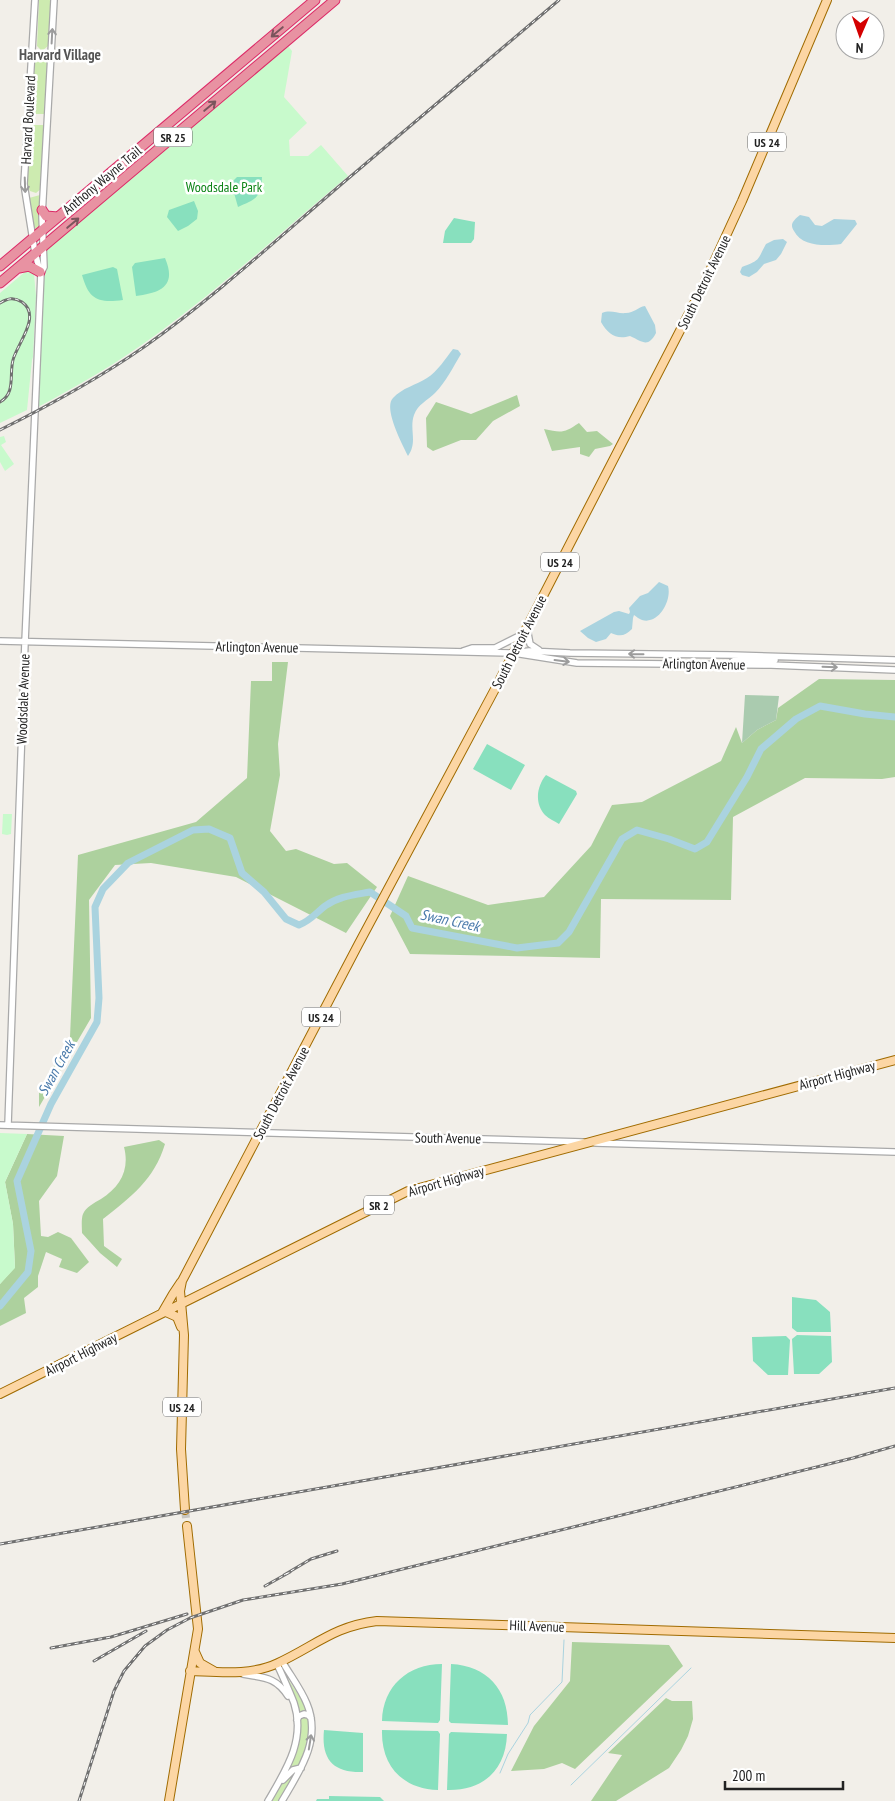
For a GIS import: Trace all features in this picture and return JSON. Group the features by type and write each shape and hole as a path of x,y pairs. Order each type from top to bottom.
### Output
{"highway":[{"name":"Anthony Wayne Trail","path":"0,283 17,269 43,230 314,0"},
{"name":"Anthony Wayne Trail","path":"0,266 34,245 44,247 335,0"},
{"path":"311,20 340,0"},
{"path":"42,210 46,216 58,217"},
{"path":"0,278 20,262 34,245"},
{"path":"17,269 28,266 41,272"}],"main road":[{"name":"South Detroit Avenue","path":"182,1281 375,913 514,654 702,288 742,201 827,0"},
{"name":"Airport Highway","path":"0,1394 408,1191 895,1060"},
{"name":"US 24","path":"182,1281 180,1287 184,1335 181,1449 185,1510"},
{"path":"182,1281 164,1313 177,1318 184,1335"},
{"path":"169,1801 198,1629 186,1526"},
{"name":"Hill Avenue","path":"190,1671 236,1672 279,1663 334,1632 357,1624 377,1621 895,1638"},
{"path":"194,1650 200,1663 216,1672"}],"street":[{"name":"Harvard Boulevard","path":"34,245 24,184 35,0"},
{"name":"Harvard Boulevard","path":"43,230 42,210 54,0"},
{"name":"Woodsdale Avenue","path":"11,1126 25,642 41,272 44,267 43,230"},
{"name":"Woodsdale Avenue","path":"34,245 38,268 41,272"},
{"path":"458,652 472,648 495,648 526,631 532,647 544,652"},
{"name":"Arlington Avenue","path":"0,641 458,652 514,654 577,663 731,664 895,670"},
{"name":"Arlington Avenue","path":"514,654 529,651 895,660"},
{"path":"731,664 738,659 813,661 842,658"},
{"name":"South Avenue","path":"0,1125 895,1152"},
{"path":"275,1790 295,1749 298,1737 298,1720 295,1708 279,1663"},
{"path":"279,1663 305,1698 311,1718 310,1745 301,1768 282,1801"},
{"path":"236,1672 274,1681 284,1690 295,1708"},
{"path":"298,1720 302,1714 307,1714 311,1718"},
{"path":"268,1801 288,1773 296,1768 301,1768"}],"green space":[{"path":"39,0 51,0 48,46 42,51 37,46"},
{"name":"Woodsdale Park","path":"285,42 292,51 284,97 307,123 289,140 290,156 308,156 321,145 348,176 182,316 98,373 36,408 44,247"},
{"path":"39,57 43,57 48,61 44,114 33,114 31,108 34,63"},
{"path":"31,125 43,125 45,127 42,188 36,193 30,191 27,185"},
{"path":"237,177 262,177 259,194 253,200 238,207 233,181"},
{"path":"40,195 40,225 34,230 29,198"},
{"path":"194,201 198,211 197,219 178,231 167,217 169,210"},
{"path":"454,218 475,222 474,239 471,243 443,243 445,231"},
{"path":"165,258 169,275 168,282 153,293 136,296 132,267 135,263"},
{"path":"113,267 117,269 123,300 107,301 91,295 82,275"},
{"path":"26,271 34,274 36,296 33,357 27,410 0,423 0,293"},
{"path":"517,395 520,406 493,421 476,440 461,440 433,451 427,447 426,418 436,402 471,414"},
{"path":"579,423 587,432 597,431 613,444 595,449 589,457 580,454 580,447 552,451 544,429 563,431"},
{"path":"4,436 6,442 1,445 14,464 5,471 0,462 0,437"},
{"path":"272,662 288,662 278,744 280,775 270,831 286,851 296,849 334,864 347,863 377,887 346,933 236,877 151,863 115,865 89,900 91,1018 39,1107 39,1093 70,1037 78,855 196,822 247,778 251,681 272,681"},
{"path":"819,679 895,680 895,777 882,779 805,778 733,817 731,900 601,899 600,958 410,954 390,916 408,876 488,905 544,897 591,846 612,805 642,802 721,761 736,727 742,743 757,730 776,720 778,708"},
{"path":"745,695 779,696 776,720 757,730 742,743"},
{"path":"487,744 525,765 511,790 473,769"},
{"path":"546,775 576,791 577,794 559,824 548,818 539,805 540,784"},
{"path":"3,814 12,814 11,834 2,834"},
{"path":"0,1133 27,1134 5,1182 13,1224 15,1268 0,1284"},
{"path":"27,1134 64,1136 57,1176 39,1201 41,1236 48,1237 58,1232 71,1238 89,1262 77,1273 59,1267 62,1259 46,1252 38,1276 38,1287 24,1298 26,1313 0,1326 0,1284 15,1267 13,1224 5,1182"},
{"path":"159,1140 165,1144 155,1168 148,1178 132,1195 103,1219 104,1246 122,1259 117,1267 100,1253 82,1233 83,1214 88,1207 108,1194 122,1177 126,1163 124,1147"},
{"path":"792,1297 816,1300 830,1312 831,1332 797,1332 792,1328"},
{"path":"797,1335 831,1336 832,1362 819,1374 794,1374 792,1339"},
{"path":"786,1336 790,1340 788,1375 768,1375 753,1361 752,1337"},
{"path":"572,1642 669,1645 683,1666 575,1769 562,1763 544,1769 511,1771 534,1726 570,1681"},
{"path":"442,1664 440,1720 438,1723 382,1721 387,1697 400,1679 418,1668"},
{"path":"451,1664 475,1669 493,1682 504,1701 508,1725 451,1723 449,1721"},
{"path":"282,1670 303,1702 306,1712 299,1713"},
{"path":"666,1698 672,1701 692,1701 693,1719 688,1736 669,1768 616,1801 591,1801 622,1755 608,1753"},
{"path":"303,1715 309,1718 306,1748 300,1765 289,1770 299,1742 300,1718"},
{"path":"324,1730 363,1733 363,1772 344,1770 331,1762 325,1749"},
{"path":"382,1730 438,1731 440,1734 438,1790 425,1789 414,1785 396,1773 385,1754"},
{"path":"451,1732 507,1734 506,1747 497,1768 482,1782 471,1787 447,1790 449,1734"},
{"path":"297,1771 280,1801 272,1801 287,1776"},
{"path":"329,1796 380,1797 384,1801 316,1801 317,1799 329,1799"}],"water":[{"path":"800,215 809,217 815,225 822,226 834,219 855,220 857,224 841,244 808,243 798,236 792,226 793,222"},
{"path":"783,239 787,242 776,260 764,264 749,277 742,275 740,272 742,267 758,259 766,244 774,240"},
{"path":"645,306 655,325 656,333 648,342 642,342 630,336 621,337 613,335 601,322 602,313 608,311 629,313"},
{"path":"453,349 458,350 461,354 439,389 420,405 414,415 412,426 413,441 408,456 394,426 390,410 393,398 431,375"},
{"path":"659,582 668,586 669,592 663,610 654,619 642,620 634,615 632,629 627,633 617,635 611,633 606,639 596,642 580,631 614,612 619,611 629,614 629,608 640,596 648,593"}],"waterway":[{"name":"Swan Creek","path":"0,1306 28,1272 31,1251 17,1181 51,1104 97,1022 99,998 95,907 103,889 128,863 193,830 209,829 230,838 242,873 264,892 286,919 299,925 336,900 370,892 406,916 412,928 517,948 558,943 569,932 622,839 637,830 695,849 707,842 747,777 761,749 796,719 820,706 895,717"},
{"path":"500,1773 508,1754 528,1723 530,1715 562,1682 564,1640"},
{"path":"571,1785 691,1668"}],"tunnel":[{"path":"185,1510 187,1526"}],"railway":[{"path":"0,430 91,381 127,359 172,327 559,0"},
{"path":"0,303 11,299 19,300 28,308 30,315 26,330 13,360 10,389 5,398 0,402"},
{"path":"0,1544 895,1388"},
{"path":"79,1801 114,1691 124,1671 145,1646 167,1630 190,1618 243,1600 342,1584 895,1446"},
{"path":"284,1575 311,1559 337,1551"},
{"path":"265,1586 290,1572"},
{"path":"51,1648 111,1637 187,1614"},
{"path":"94,1661 146,1631"}],"district":[{"name":"Harvard Village","path":"60,54"}]}
